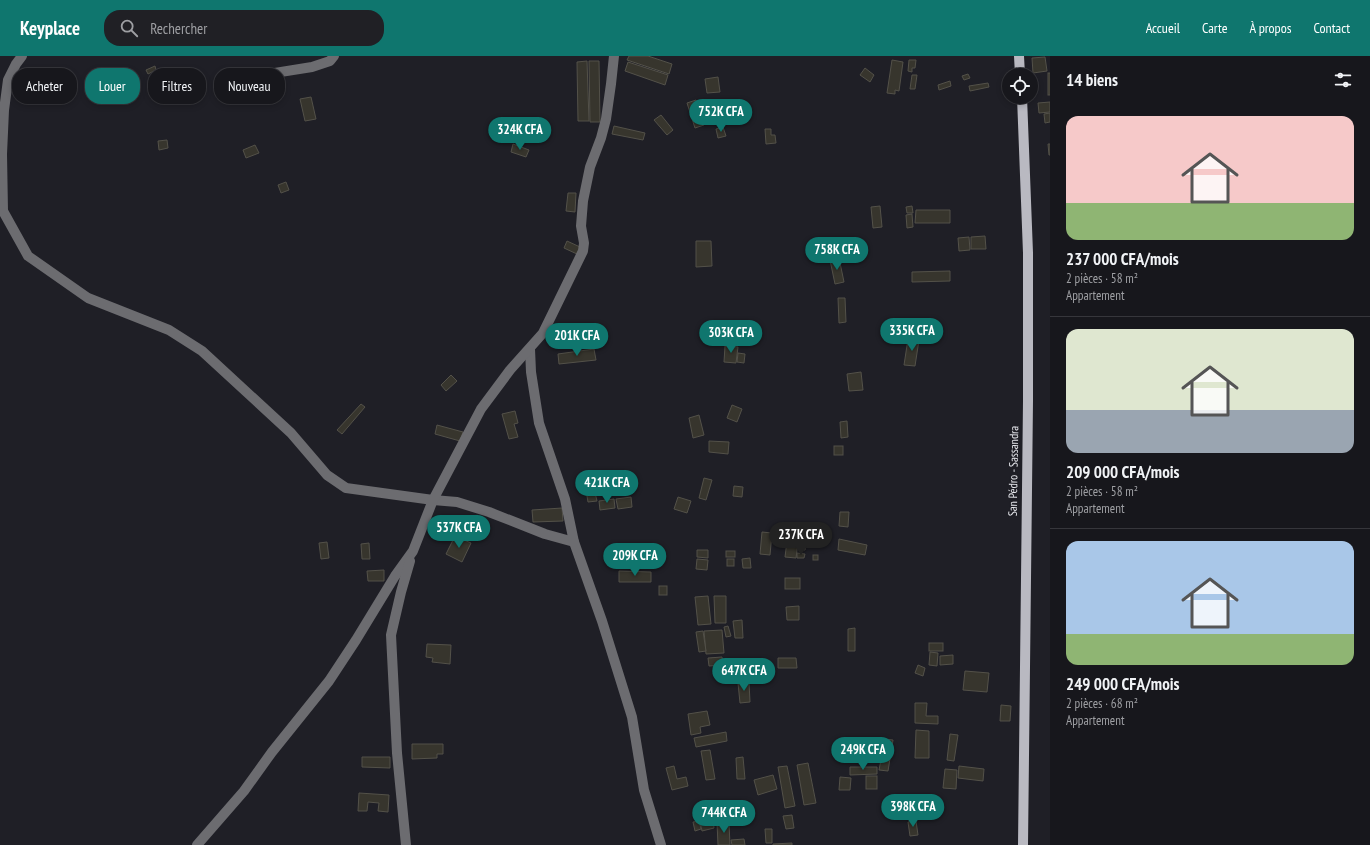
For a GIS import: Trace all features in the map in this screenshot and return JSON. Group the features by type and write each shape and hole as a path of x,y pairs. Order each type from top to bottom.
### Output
{"main road":[{"path":"1019,56 1020,68"},
{"name":"San Pédro - Sassandra","path":"1022,104 1028,253 1028,401 1022,845"}],"street":[{"path":"22,56 8,80 4,110 2,154 3,211 28,256 88,298 169,330 202,351 291,433 327,475 346,488 457,502 489,512 545,534 574,542"},
{"path":"285,71 312,67 330,61 334,56"},
{"path":"406,845 398,760 391,635 401,592 413,551 433,500 481,409 510,370 543,333 583,251 584,243 581,226 583,201 590,166 601,138 606,119 614,56"},
{"path":"530,349 531,372 539,423 565,499 574,542 602,622 632,718 644,790 661,845"},
{"path":"197,845 244,792 286,734 329,681 413,551"}],"building":[{"path":"629,56 648,56 672,64 669,74 627,60"},
{"path":"1045,57 1047,71 1038,72 1038,68 1033,68 1032,58"},
{"path":"892,60 903,62 899,91 895,90 895,94 887,93"},
{"path":"909,60 916,60 915,68 912,68 912,72 908,71"},
{"path":"587,61 589,121 578,121 577,62"},
{"path":"589,61 599,61 600,122 590,122"},
{"path":"628,62 668,75 665,85 625,71"},
{"path":"865,68 874,75 870,82 860,75"},
{"path":"1048,73 1050,73 1050,95 1048,95"},
{"path":"968,74 970,78 964,80 962,76"},
{"path":"912,75 917,75 915,89 910,89"},
{"path":"718,77 720,92 707,93 705,79"},
{"path":"950,81 951,86 939,90 938,85"},
{"path":"988,83 989,87 970,91 969,86"},
{"path":"311,97 316,119 305,121 300,99"},
{"path":"696,100 704,125 695,128 687,103"},
{"path":"1050,102 1050,112 1039,113 1038,103"},
{"path":"1050,113 1050,122 1045,123 1044,114"},
{"path":"661,115 673,130 667,135 654,120"},
{"path":"614,126 645,133 643,140 612,134"},
{"path":"723,127 726,136 718,138 716,129"},
{"path":"765,129 771,129 771,135 775,135 776,143 766,144"},
{"path":"167,140 168,148 159,150 158,141"},
{"path":"513,144 529,150 526,157 511,152"},
{"path":"1048,144 1050,144 1050,155 1049,155"},
{"path":"255,145 259,153 246,158 243,150"},
{"path":"286,182 289,190 281,193 278,185"},
{"path":"568,193 576,193 575,212 566,211"},
{"path":"880,206 882,227 873,228 871,207"},
{"path":"912,206 913,213 907,213 906,207"},
{"path":"916,210 950,210 950,223 915,223"},
{"path":"912,214 913,227 907,228 906,215"},
{"path":"985,236 986,249 971,249 971,237"},
{"path":"969,237 970,250 959,251 958,238"},
{"path":"567,241 580,247 577,254 564,248"},
{"path":"696,241 711,241 712,266 696,267"},
{"path":"839,258 844,282 835,284 830,260"},
{"path":"950,271 950,281 912,282 912,272"},
{"path":"838,298 845,298 846,322 839,323"},
{"path":"908,339 919,340 915,366 904,365"},
{"path":"725,346 738,347 736,363 724,362"},
{"path":"594,349 596,360 559,364 558,354"},
{"path":"738,353 745,354 744,363 737,362"},
{"path":"861,372 863,390 849,391 847,374"},
{"path":"451,375 457,381 446,391 441,385"},
{"path":"361,404 365,407 342,434 337,430"},
{"path":"732,405 742,409 737,422 727,418"},
{"path":"515,411 518,423 514,424 518,437 509,439 502,414"},
{"path":"699,415 704,435 693,438 689,418"},
{"path":"847,421 848,437 841,438 840,422"},
{"path":"437,425 463,432 460,441 435,434"},
{"path":"709,441 729,442 728,454 709,452"},
{"path":"834,446 843,446 843,455 834,455"},
{"path":"704,478 712,480 706,500 699,498"},
{"path":"734,486 743,487 742,497 733,496"},
{"path":"594,488 597,501 588,502 586,490"},
{"path":"631,497 632,507 618,509 616,499"},
{"path":"678,497 691,501 687,513 674,509"},
{"path":"614,499 615,508 600,510 599,501"},
{"path":"562,508 563,521 533,522 532,510"},
{"path":"840,512 849,512 848,527 839,526"},
{"path":"762,532 772,533 770,555 760,554"},
{"path":"455,536 471,543 462,562 446,554"},
{"path":"839,539 867,545 865,555 838,550"},
{"path":"787,541 798,542 796,558 785,557"},
{"path":"327,542 329,558 321,559 319,543"},
{"path":"369,543 370,559 362,559 361,544"},
{"path":"799,544 806,545 805,550 799,550"},
{"path":"697,550 708,550 708,558 697,557"},
{"path":"726,551 735,551 735,557 726,557"},
{"path":"797,553 805,554 804,558 797,558"},
{"path":"813,555 818,555 818,560 813,560"},
{"path":"750,558 751,568 743,568 742,559"},
{"path":"697,559 708,560 707,570 696,569"},
{"path":"727,559 734,559 734,566 727,566"},
{"path":"384,570 384,581 368,581 367,571"},
{"path":"619,571 651,572 651,582 619,582"},
{"path":"785,578 800,578 800,589 785,589"},
{"path":"659,586 667,586 667,595 659,595"},
{"path":"708,596 711,624 698,625 695,597"},
{"path":"714,596 726,596 726,623 715,623"},
{"path":"799,606 799,620 787,620 786,607"},
{"path":"742,620 743,638 735,638 733,621"},
{"path":"728,626 731,636 726,637 724,627"},
{"path":"855,628 855,651 848,651 848,629"},
{"path":"722,630 724,653 706,654 704,631"},
{"path":"703,631 706,651 699,652 696,632"},
{"path":"929,643 943,643 943,651 929,651"},
{"path":"427,644 451,645 450,664 432,662 433,658 426,657"},
{"path":"930,652 938,653 937,666 929,665"},
{"path":"953,655 953,664 940,665 940,656"},
{"path":"722,657 723,665 709,666 708,658"},
{"path":"778,658 796,658 797,668 778,668"},
{"path":"731,659 735,674 728,676 724,661"},
{"path":"918,665 925,668 923,676 915,673"},
{"path":"965,671 989,673 987,692 963,690"},
{"path":"749,682 750,702 740,703 738,683"},
{"path":"915,703 927,703 926,716 938,716 938,724 915,723"},
{"path":"1001,705 1011,706 1010,721 1000,721"},
{"path":"707,711 710,725 700,727 701,733 691,735 688,714"},
{"path":"916,730 929,731 929,758 915,758"},
{"path":"726,732 727,741 696,747 694,738"},
{"path":"950,734 958,735 954,761 947,760"},
{"path":"885,739 893,740 888,771 879,770"},
{"path":"412,744 443,744 443,754 437,754 437,758 412,759"},
{"path":"710,750 715,779 706,780 701,751"},
{"path":"362,757 390,757 390,768 362,767"},
{"path":"743,757 745,779 737,779 736,758"},
{"path":"808,763 816,803 804,805 797,765"},
{"path":"674,766 677,779 686,777 688,786 672,790 666,768"},
{"path":"787,766 795,806 785,808 778,767"},
{"path":"959,766 984,769 983,781 958,778"},
{"path":"850,767 877,767 877,774 850,775"},
{"path":"945,769 957,770 956,789 943,788"},
{"path":"773,775 777,789 758,795 754,780"},
{"path":"866,776 877,776 877,789 866,789"},
{"path":"840,777 851,778 850,790 839,790"},
{"path":"359,793 389,795 388,812 378,811 379,803 368,802 367,811 358,811"},
{"path":"792,815 794,828 786,829 783,816"},
{"path":"713,819 714,828 702,831 700,821"},
{"path":"699,821 701,829 695,831 693,822"},
{"path":"916,821 918,835 910,836 908,822"},
{"path":"717,823 729,823 730,845 718,845"},
{"path":"765,829 772,829 772,843 766,843"},
{"path":"744,839 745,845 732,845 731,840"},
{"path":"792,843 792,845 773,845 773,844"}]}
